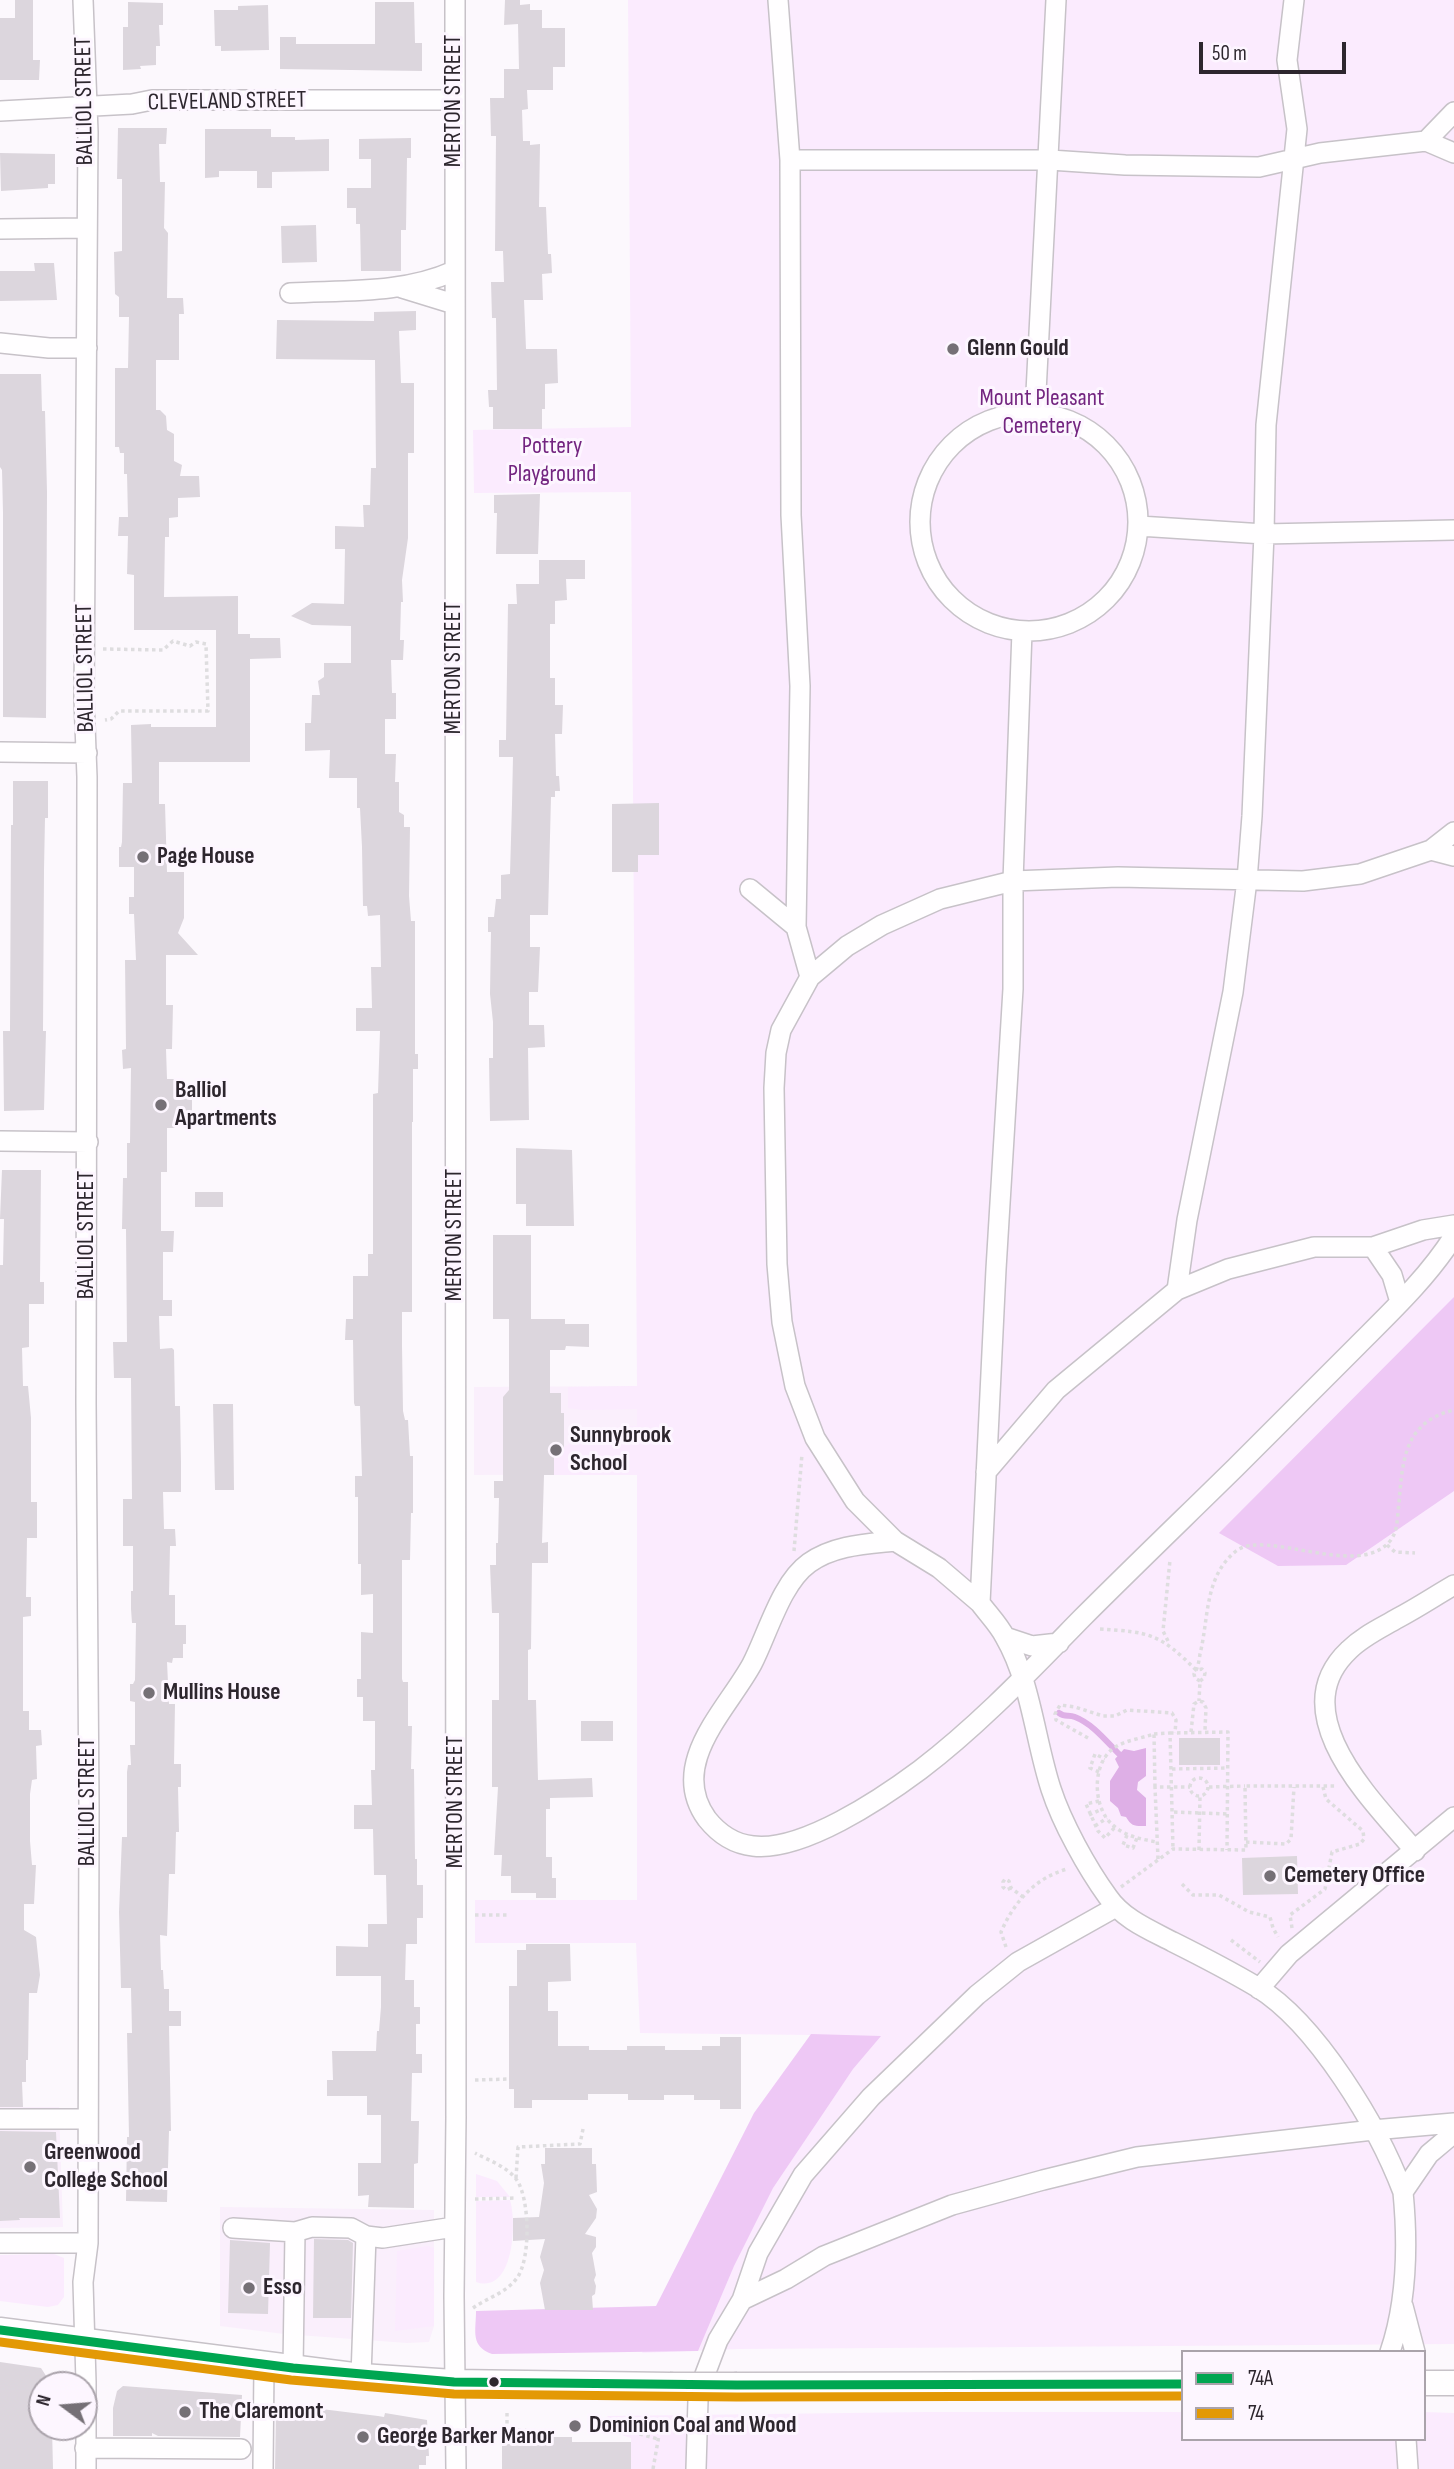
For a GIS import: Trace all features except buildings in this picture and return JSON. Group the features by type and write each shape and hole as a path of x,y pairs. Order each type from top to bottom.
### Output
{"main road":[{"path":"0,2330 264,2365 361,2376 454,2382 670,2385 1181,2384"},
{"path":"1426,2383 1454,2383"}],"street":[{"name":"BALLIOL STREET","path":"83,0 88,105 84,699 87,753 88,1143 88,2243 83,2267 86,2469"},
{"name":"MERTON STREET","path":"455,0 456,2469"},
{"path":"778,0 790,160 790,514 800,686 796,927 810,977"},
{"path":"1035,412 1050,160 1056,0"},
{"path":"1177,1290 1187,1220 1233,992 1247,880 1264,534 1266,425 1297,129 1287,60 1294,0"},
{"name":"CLEVELAND STREET","path":"0,111 132,104 152,100 454,100"},
{"path":"1426,141 1454,112"},
{"path":"790,160 1050,160 1125,165 1259,167 1320,153 1426,141 1454,153"},
{"path":"0,229 87,228"},
{"path":"290,293 402,288 437,279 454,271"},
{"path":"402,288 454,304"},
{"path":"0,343 48,348 87,348"},
{"path":"1035,412 1068,419 1098,436 1121,461 1135,492 1139,526 1132,561 1114,591 1088,614 1056,628 1022,631 985,622 953,601 931,571 920,534 922,496 937,461 964,433 998,416 1035,412"},
{"path":"1139,526 1264,534 1454,530"},
{"path":"979,1603 1013,989 1013,881 1022,631"},
{"path":"0,752 87,753"},
{"path":"1391,2350 1403,2306 1403,2192 1390,2159 1331,2061 1298,2020 1259,1989 1138,1924 1112,1902 1067,1828 1051,1791 1023,1681 1005,1637 979,1603 939,1569 895,1541 855,1501 815,1438 796,1386 782,1322 776,1264 774,1088 776,1053 781,1030 810,977 847,946 882,925 940,899 1013,881 1118,877 1303,881 1360,874 1431,850 1454,832"},
{"path":"1431,850 1454,856"},
{"path":"750,889 796,927"},
{"path":"0,1141 88,1143"},
{"path":"986,1472 1056,1390 1177,1290 1228,1269 1314,1247 1373,1247 1423,1230 1454,1225"},
{"path":"895,1541 832,1550 810,1562 792,1577 751,1666 708,1732 692,1777 699,1806 720,1833 737,1844 757,1847 787,1844 810,1836 879,1798 921,1769 1023,1681 1073,1627 1400,1302 1442,1255 1454,1236"},
{"path":"1373,1247 1392,1275 1400,1302"},
{"path":"1415,1851 1360,1785 1334,1747 1326,1722 1325,1694 1335,1667 1346,1651 1361,1639 1454,1585"},
{"path":"1005,1637 1032,1646 1059,1643"},
{"path":"1259,1989 1289,1954 1454,1817"},
{"path":"696,2469 698,2400 718,2340 742,2300 758,2252 803,2175 871,2097 977,1995 1018,1962 1112,1902"},
{"path":"0,2119 88,2119"},
{"path":"742,2300 786,2279 824,2256 952,2204 1017,2187 1138,2157 1454,2123"},
{"path":"1403,2192 1429,2154 1454,2133"},
{"path":"233,2228 295,2232 312,2227 351,2228 366,2236 383,2238 454,2227"},
{"path":"293,2368 295,2232"},
{"path":"361,2376 366,2236"},
{"path":"0,2244 88,2243"},
{"path":"1403,2306 1414,2350"},
{"path":"263,2469 264,2365"},
{"path":"1406,2441 1408,2469"},
{"path":"85,2448 241,2449"}],"path":[{"path":"99,649 163,650 173,641 190,646 196,642 206,644 208,712 119,711 111,719 99,720"},
{"path":"1200,1681 1194,1676 1204,1640 1212,1585 1222,1567 1237,1550 1258,1544 1343,1556 1373,1553 1387,1545 1396,1533 1406,1450 1412,1436 1422,1425 1439,1414 1454,1410"},
{"path":"792,1577 802,1453"},
{"path":"1168,1535 1171,1552 1163,1631 1169,1643 1196,1670"},
{"path":"1387,1545 1395,1552 1415,1553"},
{"path":"1073,1627 1134,1631 1169,1643"},
{"path":"1196,1670 1202,1669 1205,1673 1200,1681 1199,1701"},
{"path":"1199,1701 1203,1702 1206,1708 1205,1731"},
{"path":"1191,1732 1191,1711 1199,1701"},
{"path":"1088,1738 1056,1720 1055,1714 1060,1706 1075,1707 1102,1716 1115,1716 1127,1710 1172,1713 1176,1720 1172,1769 1173,1849"},
{"path":"1157,1842 1127,1835 1107,1818 1097,1790 1105,1759 1117,1746 1154,1734 1228,1732 1227,1850"},
{"path":"1154,1734 1158,1859"},
{"path":"1100,1772 1090,1768 1096,1754 1105,1759"},
{"path":"1199,1768 1199,1778"},
{"path":"1172,1769 1228,1768"},
{"path":"1190,1787 1192,1782 1199,1778"},
{"path":"1190,1787 1194,1795 1205,1794 1208,1787 1206,1782 1199,1778"},
{"path":"1208,1787 1360,1785"},
{"path":"1112,1902 1158,1859 1173,1849 1246,1850 1245,1786"},
{"path":"1246,1842 1286,1844 1291,1839 1294,1786"},
{"path":"1155,1787 1190,1787"},
{"path":"1289,1954 1293,1937 1290,1915 1325,1889 1332,1853 1360,1844 1364,1839 1363,1831 1326,1799 1323,1787"},
{"path":"1199,1850 1200,1796"},
{"path":"1099,1801 1086,1804 1096,1826 1105,1838 1116,1826"},
{"path":"1090,1815 1102,1809"},
{"path":"1174,1812 1227,1814"},
{"path":"1096,1826 1107,1818"},
{"path":"1127,1835 1123,1845 1133,1849 1137,1838"},
{"path":"1018,1962 1005,1945 1001,1932 1009,1914 1023,1897 1047,1876 1087,1861"},
{"path":"1182,1884 1193,1895 1219,1895 1249,1912 1270,1917 1273,1928 1289,1954"},
{"path":"1011,1888 1023,1897"},
{"path":"473,1915 508,1915"},
{"path":"1231,1940 1272,1972"},
{"path":"473,2080 509,2079"},
{"path":"516,2179 517,2147 580,2144 583,2129"},
{"path":"473,2152 505,2169 516,2179 523,2193 526,2245 521,2271 516,2280 505,2290 473,2308"},
{"path":"473,2199 517,2198"},
{"path":"507,2413 507,2430 528,2430"},
{"path":"653,2469 662,2417"},
{"path":"598,2423 658,2438"}],"shaded area":[{"path":"1454,1297 1454,1491 1346,1565 1278,1566 1219,1533"},
{"name":"Sunnybrook School","path":"637,1386 637,1474 474,1475 474,1387"},
{"path":"1146,1748 1146,1776 1138,1782 1137,1790 1146,1798 1146,1826 1136,1826 1121,1816 1118,1808 1110,1801 1110,1781 1119,1767 1115,1759 1124,1749 1134,1751"},
{"path":"811,2034 881,2036 853,2069 773,2188 734,2266 698,2351 492,2354 480,2347 475,2331 476,2311 656,2306 754,2113"},
{"name":"Greenwood College School","path":"0,2107 59,2107 63,2227 0,2228"},
{"path":"220,2207 434,2210 434,2326 429,2342 407,2343 284,2334 220,2326"}],"green space":[{"name":"Mount Pleasant Cemetery","path":"628,0 1454,0 1454,2344 737,2349 642,2353 754,2113 811,2035 640,2033 636,1943 475,1943 475,1900 637,1900 637,1475 554,1475 554,1450 564,1450 576,1433 588,1430 602,1433 614,1427 637,1426 637,1409 568,1408 568,1387 637,1386 631,492 474,493 473,430 631,427"},
{"path":"476,2174 497,2181 510,2197 476,2197"},
{"path":"510,2200 512,2239 505,2268 498,2278 489,2283 476,2282 476,2201"},
{"path":"427,2246 434,2248 434,2326 395,2331 397,2251"},
{"path":"54,2254 64,2258 64,2297 58,2305 48,2307 0,2301 0,2255"},
{"path":"1181,2412 1181,2441 1426,2441 1426,2412 1454,2413 1454,2469 631,2469 631,2438 596,2427 608,2416"}],"waterway":[{"path":"1059,1713 1088,1724 1119,1754"}],"transit line":[{"name":"74A","path":"0,2330 293,2368 454,2382 737,2385 1181,2384"},
{"name":"74","path":"0,2342 291,2380 454,2394 737,2397 1181,2396"}],"place":[{"name":"Glenn Gould","path":"953,349"},
{"name":"Page House","path":"143,857"},
{"name":"Balliol Apartments","path":"161,1105"},
{"name":"Sunnybrook School","path":"556,1450"},
{"name":"Mullins House","path":"149,1693"},
{"name":"Cemetery Office","path":"1270,1876"},
{"name":"Greenwood College School","path":"30,2167"},
{"name":"Esso","path":"249,2288"},
{"name":"The Claremont","path":"185,2412"},
{"name":"Dominion Coal and Wood","path":"575,2426"},
{"name":"George Barker Manor","path":"363,2437"}],"park label":[{"name":"Pottery Playground","path":"552,461"}]}
